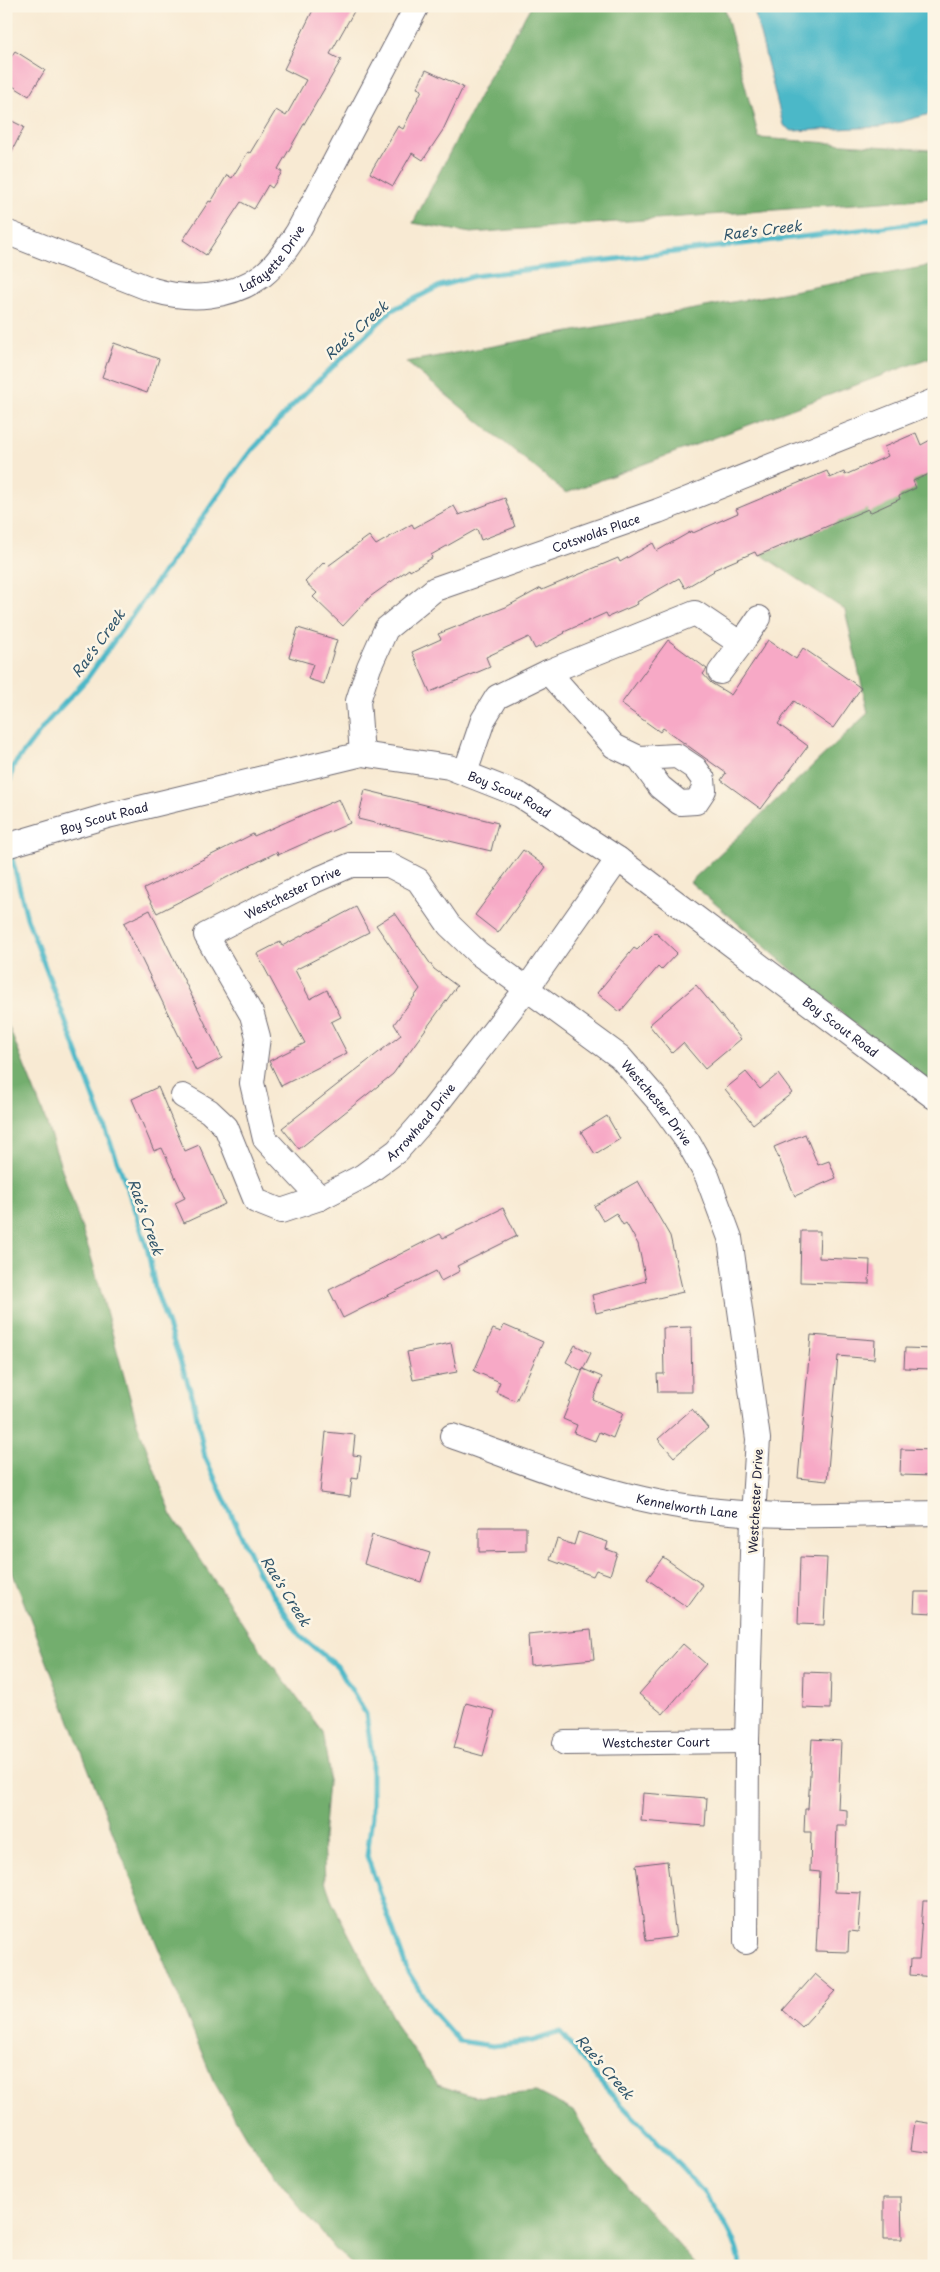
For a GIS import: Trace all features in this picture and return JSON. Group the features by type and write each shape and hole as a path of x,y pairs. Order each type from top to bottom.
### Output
{"street":[{"name":"Lafayette Drive","path":"6,232 177,297 217,295 263,275 279,259 297,233 417,6"},
{"name":"Cotswolds Place","path":"362,754 358,701 386,629 436,588 658,511 934,401"},
{"path":"465,773 483,720 497,697 548,672 694,613 741,644"},
{"path":"720,672 759,618"},
{"path":"548,672 614,746 639,758"},
{"name":"Boy Scout Road","path":"6,846 107,816 362,754 449,766 520,795 618,859 934,1097"},
{"name":"Arrowhead Drive","path":"183,1096 209,1111 226,1127 256,1201 281,1210 320,1198 363,1176 397,1150 426,1118 528,987 618,859"},
{"name":"Westchester Drive","path":"320,1198 265,1140 252,1083 258,1037 252,1015 206,935 309,883 351,865 389,865 418,880 449,925 478,953 528,987 620,1057 660,1103 688,1142 708,1176 730,1238 758,1438 753,1516 747,1740 746,1942"},
{"name":"Kennelworth Lane","path":"452,1436 643,1500 753,1516 934,1513"},
{"name":"Westchester Court","path":"565,1743 747,1740"}],"green space":[{"path":"531,6 724,6 759,138 931,150 934,146 934,198 471,233 413,223 485,85"},
{"path":"934,265 934,356 566,493 406,362"},
{"path":"934,469 934,1093 690,882 868,713 845,610 751,548"},
{"path":"6,1020 43,1113 90,1253 137,1423 172,1516 252,1638 322,1731 329,1771 323,1838 325,1881 333,1904 401,2034 438,2085 475,2097 536,2092 574,2111 600,2156 697,2266 354,2266 336,2250 291,2196 246,2137 213,2080 148,1923 6,1556"}],"water":[{"path":"753,6 934,6 934,113 881,127 792,131 783,125"}],"building":[{"path":"315,6 357,6 330,54 341,60 278,169 282,172 272,188 268,185 254,209 241,202 206,255 183,240 209,201 211,202 227,175 232,178 248,152 250,153 276,110 286,116 306,80 284,69"},
{"path":"15,51 45,70 29,96 6,82 6,64"},
{"path":"426,70 463,87 443,130 423,160 412,153 393,186 370,173 398,126 403,129 422,90 417,88"},
{"path":"6,118 24,127 6,163"},
{"path":"114,343 159,359 147,393 102,377"},
{"path":"916,433 921,445 934,438 934,472 913,481 916,488 899,496 900,499 869,513 868,509 757,556 755,552 713,570 685,588 679,578 637,602 638,604 608,617 606,613 564,632 535,649 529,637 486,657 490,667 430,692 412,652 441,639 438,634 506,607 541,588 542,590 618,558 620,562 653,543 657,551 692,531 693,533 738,513 736,509 827,471 830,478 844,472 845,475 888,456 884,447"},
{"path":"505,498 515,527 481,540 477,529 431,555 432,558 410,571 409,569 371,596 343,626 313,597 317,593 305,582 324,562 328,566 369,536 376,545 412,524 414,528 454,506 459,515"},
{"path":"298,628 337,640 324,684 308,679 313,664 289,657"},
{"path":"668,640 707,669 703,674 711,683 731,695 768,640 796,659 803,648 861,688 833,728 794,701 778,724 808,746 761,809 721,780 726,773 663,728 660,732 621,704"},
{"path":"365,790 498,823 491,851 358,819"},
{"path":"339,799 350,823 278,855 277,852 157,913 144,889 253,834 254,836"},
{"path":"523,850 546,867 498,933 475,915"},
{"path":"356,907 369,932 295,970 310,999 327,990 341,1017 331,1022 347,1053 281,1086 269,1061 305,1043 257,954 280,942 282,946"},
{"path":"150,910 222,1058 196,1071 124,923"},
{"path":"395,913 434,969 457,986 393,1074 299,1149 282,1128 401,1035 394,1024 420,989 376,925"},
{"path":"655,932 677,953 661,970 658,967 620,1012 597,993 634,948 637,950"},
{"path":"696,985 741,1039 705,1069 683,1043 672,1053 649,1025"},
{"path":"746,1072 760,1089 778,1074 792,1093 753,1124 725,1089"},
{"path":"158,1087 185,1151 199,1145 225,1204 184,1223 175,1203 185,1198 162,1148 154,1151 132,1099"},
{"path":"607,1116 620,1139 595,1154 581,1132"},
{"path":"805,1134 818,1165 829,1161 836,1178 795,1196 774,1147"},
{"path":"638,1181 670,1236 683,1292 596,1313 592,1295 646,1281 638,1244 626,1223 623,1225 616,1213 603,1221 594,1206"},
{"path":"503,1208 517,1236 457,1266 460,1271 441,1281 436,1271 343,1318 329,1290 440,1234 443,1238"},
{"path":"801,1231 820,1231 819,1258 870,1260 869,1284 800,1282"},
{"path":"504,1325 543,1342 516,1401 496,1392 500,1382 474,1371 493,1329 501,1332"},
{"path":"691,1327 692,1392 658,1392 657,1374 664,1374 663,1328"},
{"path":"811,1335 875,1340 874,1359 838,1356 827,1481 798,1478"},
{"path":"451,1343 457,1372 413,1380 407,1352"},
{"path":"575,1345 591,1353 582,1371 566,1362"},
{"path":"905,1348 934,1349 934,1369 904,1368"},
{"path":"583,1369 602,1377 593,1400 623,1413 613,1438 599,1432 595,1441 574,1433 577,1425 563,1419"},
{"path":"692,1409 708,1428 674,1457 658,1439"},
{"path":"326,1432 355,1435 353,1455 361,1456 358,1479 352,1478 350,1497 320,1493"},
{"path":"901,1449 934,1450 934,1476 900,1475"},
{"path":"479,1527 526,1527 526,1551 479,1552"},
{"path":"578,1532 608,1542 606,1549 617,1553 610,1575 596,1570 593,1576 550,1560 557,1539 574,1545"},
{"path":"372,1535 430,1553 421,1582 364,1564"},
{"path":"663,1557 703,1585 687,1607 647,1579"},
{"path":"800,1557 827,1558 824,1625 798,1624"},
{"path":"915,1592 934,1592 934,1613 914,1612"},
{"path":"591,1629 594,1659 530,1665 528,1635"},
{"path":"683,1644 706,1664 663,1714 639,1694"},
{"path":"804,1672 831,1673 830,1709 803,1708"},
{"path":"466,1703 495,1711 483,1756 454,1748"},
{"path":"812,1739 841,1741 838,1809 847,1810 847,1826 837,1826 835,1892 861,1893 858,1932 849,1931 848,1952 816,1951 820,1872 810,1871 811,1832 804,1832 805,1809 808,1809"},
{"path":"643,1793 707,1798 705,1826 641,1821"},
{"path":"667,1861 676,1937 646,1941 636,1865"},
{"path":"923,1901 934,1901 934,1977 910,1975 911,1959 919,1959"},
{"path":"815,1974 835,1991 802,2027 783,2010"},
{"path":"915,2121 934,2124 934,2153 911,2150"},
{"path":"884,2197 901,2197 902,2239 884,2239"}],"waterway":[{"name":"Rae's Creek","path":"6,803 13,766 48,721 86,680 246,457 293,405 392,310 440,286 474,276 934,221"},
{"name":"Rae's Creek","path":"10,850 27,918 127,1187 148,1251 155,1288 193,1398 205,1457 258,1572 301,1637 337,1666 366,1714 372,1756 372,1816 367,1856 407,1970 433,2012 459,2041 493,2046 532,2041 560,2032 614,2097 669,2153 708,2198 724,2222 735,2244 740,2266"}]}
